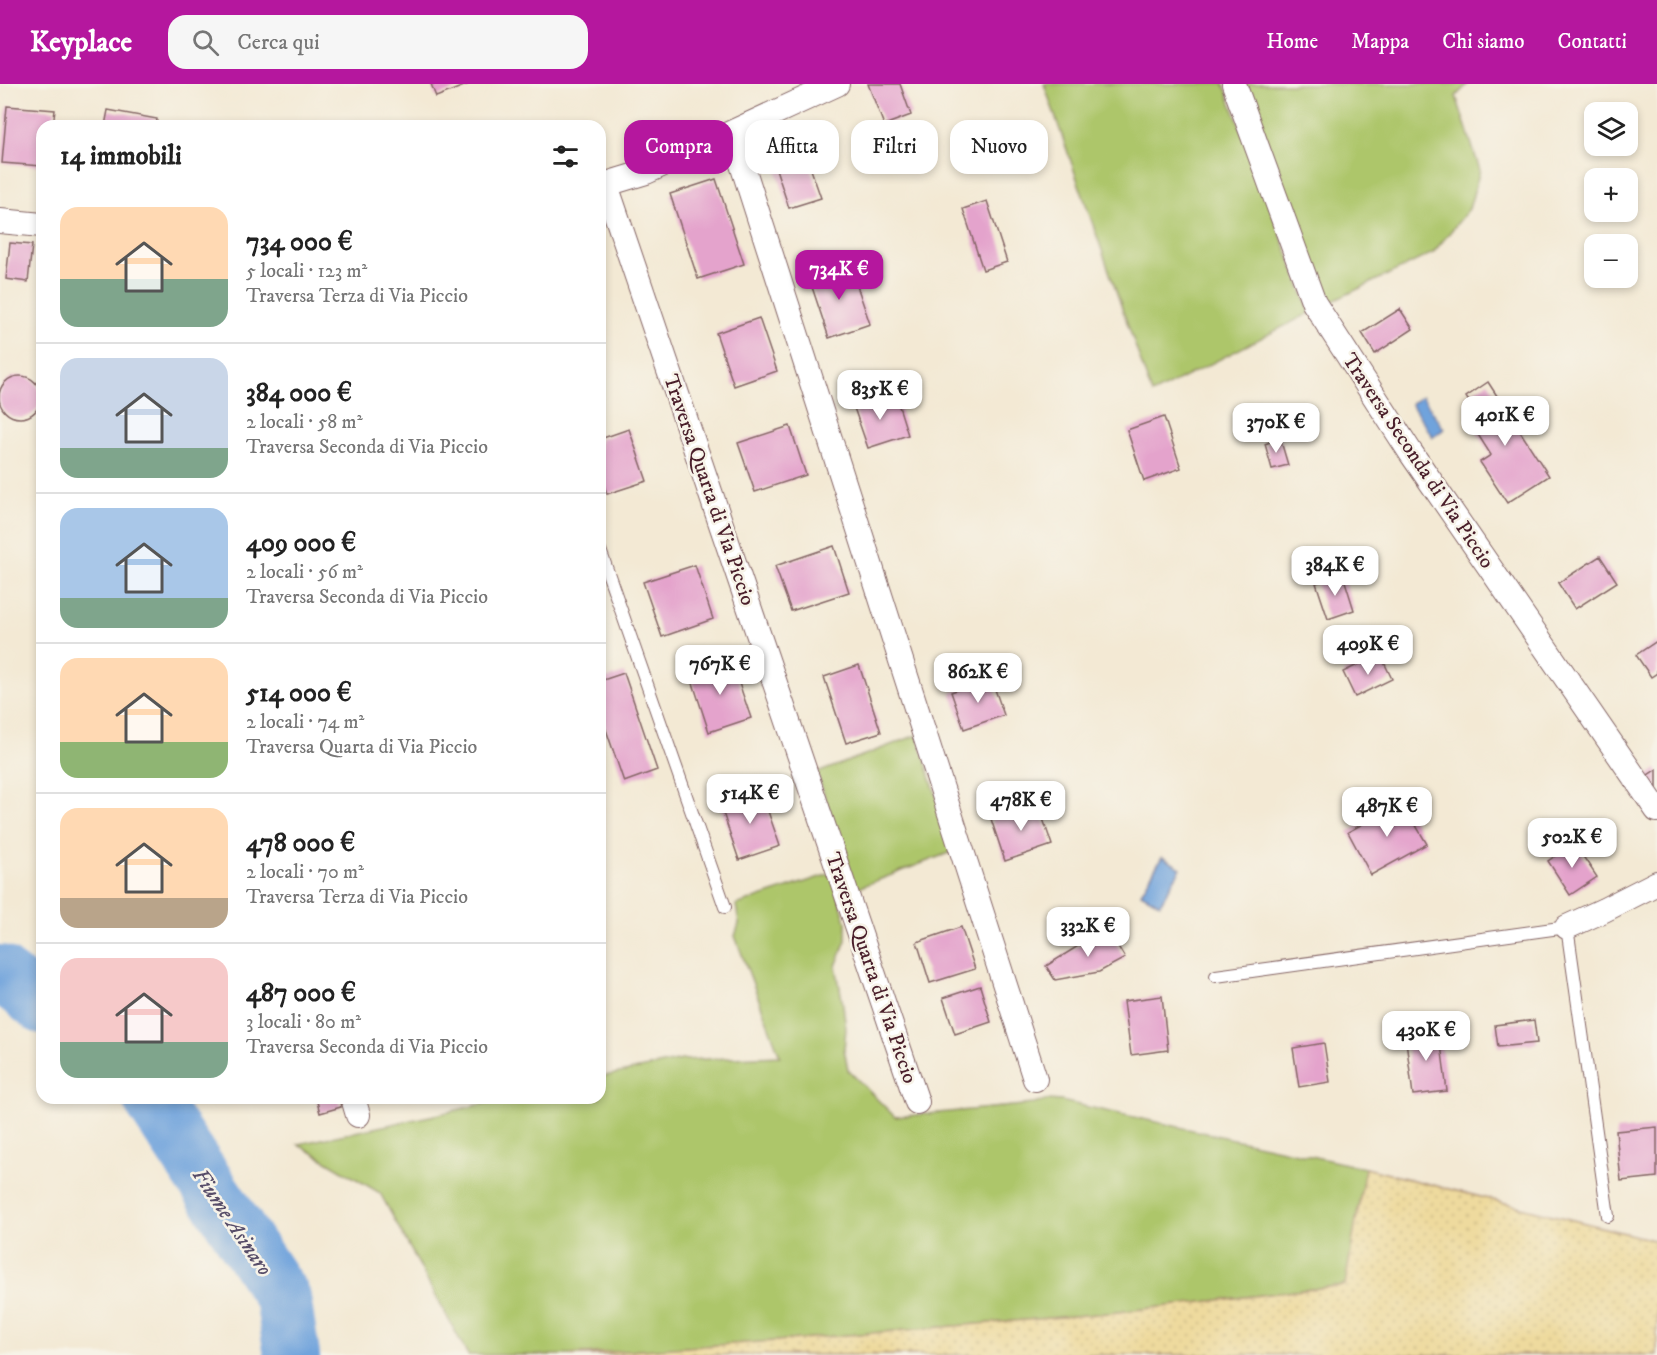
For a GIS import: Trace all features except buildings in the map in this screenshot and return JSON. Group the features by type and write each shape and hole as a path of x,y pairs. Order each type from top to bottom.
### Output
{"street":[{"path":"733,133 837,84"},
{"name":"Traversa Seconda di Via Piccio","path":"1234,84 1314,303 1417,463 1657,810"},
{"path":"733,136 1035,1079"},
{"path":"606,184 639,174"},
{"name":"Traversa Quarta di Via Piccio","path":"606,194 916,1102"},
{"path":"0,221 36,224"},
{"path":"1567,927 1657,883"}],"lane":[{"path":"606,567 725,907"},
{"path":"1216,976 1567,927 1608,1216"}],"green space":[{"path":"1044,84 1224,84 1310,313 1152,394"},
{"path":"1240,84 1468,84 1456,96 1480,170 1469,209 1433,253 1325,305"},
{"path":"917,735 954,851 855,889 817,773"},
{"path":"832,873 846,922 846,940 836,966 846,1029 844,1049 848,1070 895,1117 1034,1104 1048,1100 1061,1101 1365,1168 1346,1285 1110,1313 777,1341 570,1355 468,1355 380,1193 298,1144 482,1104 606,1104 606,1076 682,1060 780,1056 735,936 739,924 736,905"}],"sand":[{"path":"1365,1168 1657,1241 1657,1355 570,1355 777,1341 1110,1313 1345,1285"}],"water":[{"path":"1422,396 1444,429 1433,437 1411,404"},
{"path":"1162,857 1181,868 1160,904 1141,893"}],"waterway":[{"name":"Fiume Asinaro","path":"0,973 36,1001"},
{"name":"Fiume Asinaro","path":"154,1104 283,1298 292,1355"}]}
